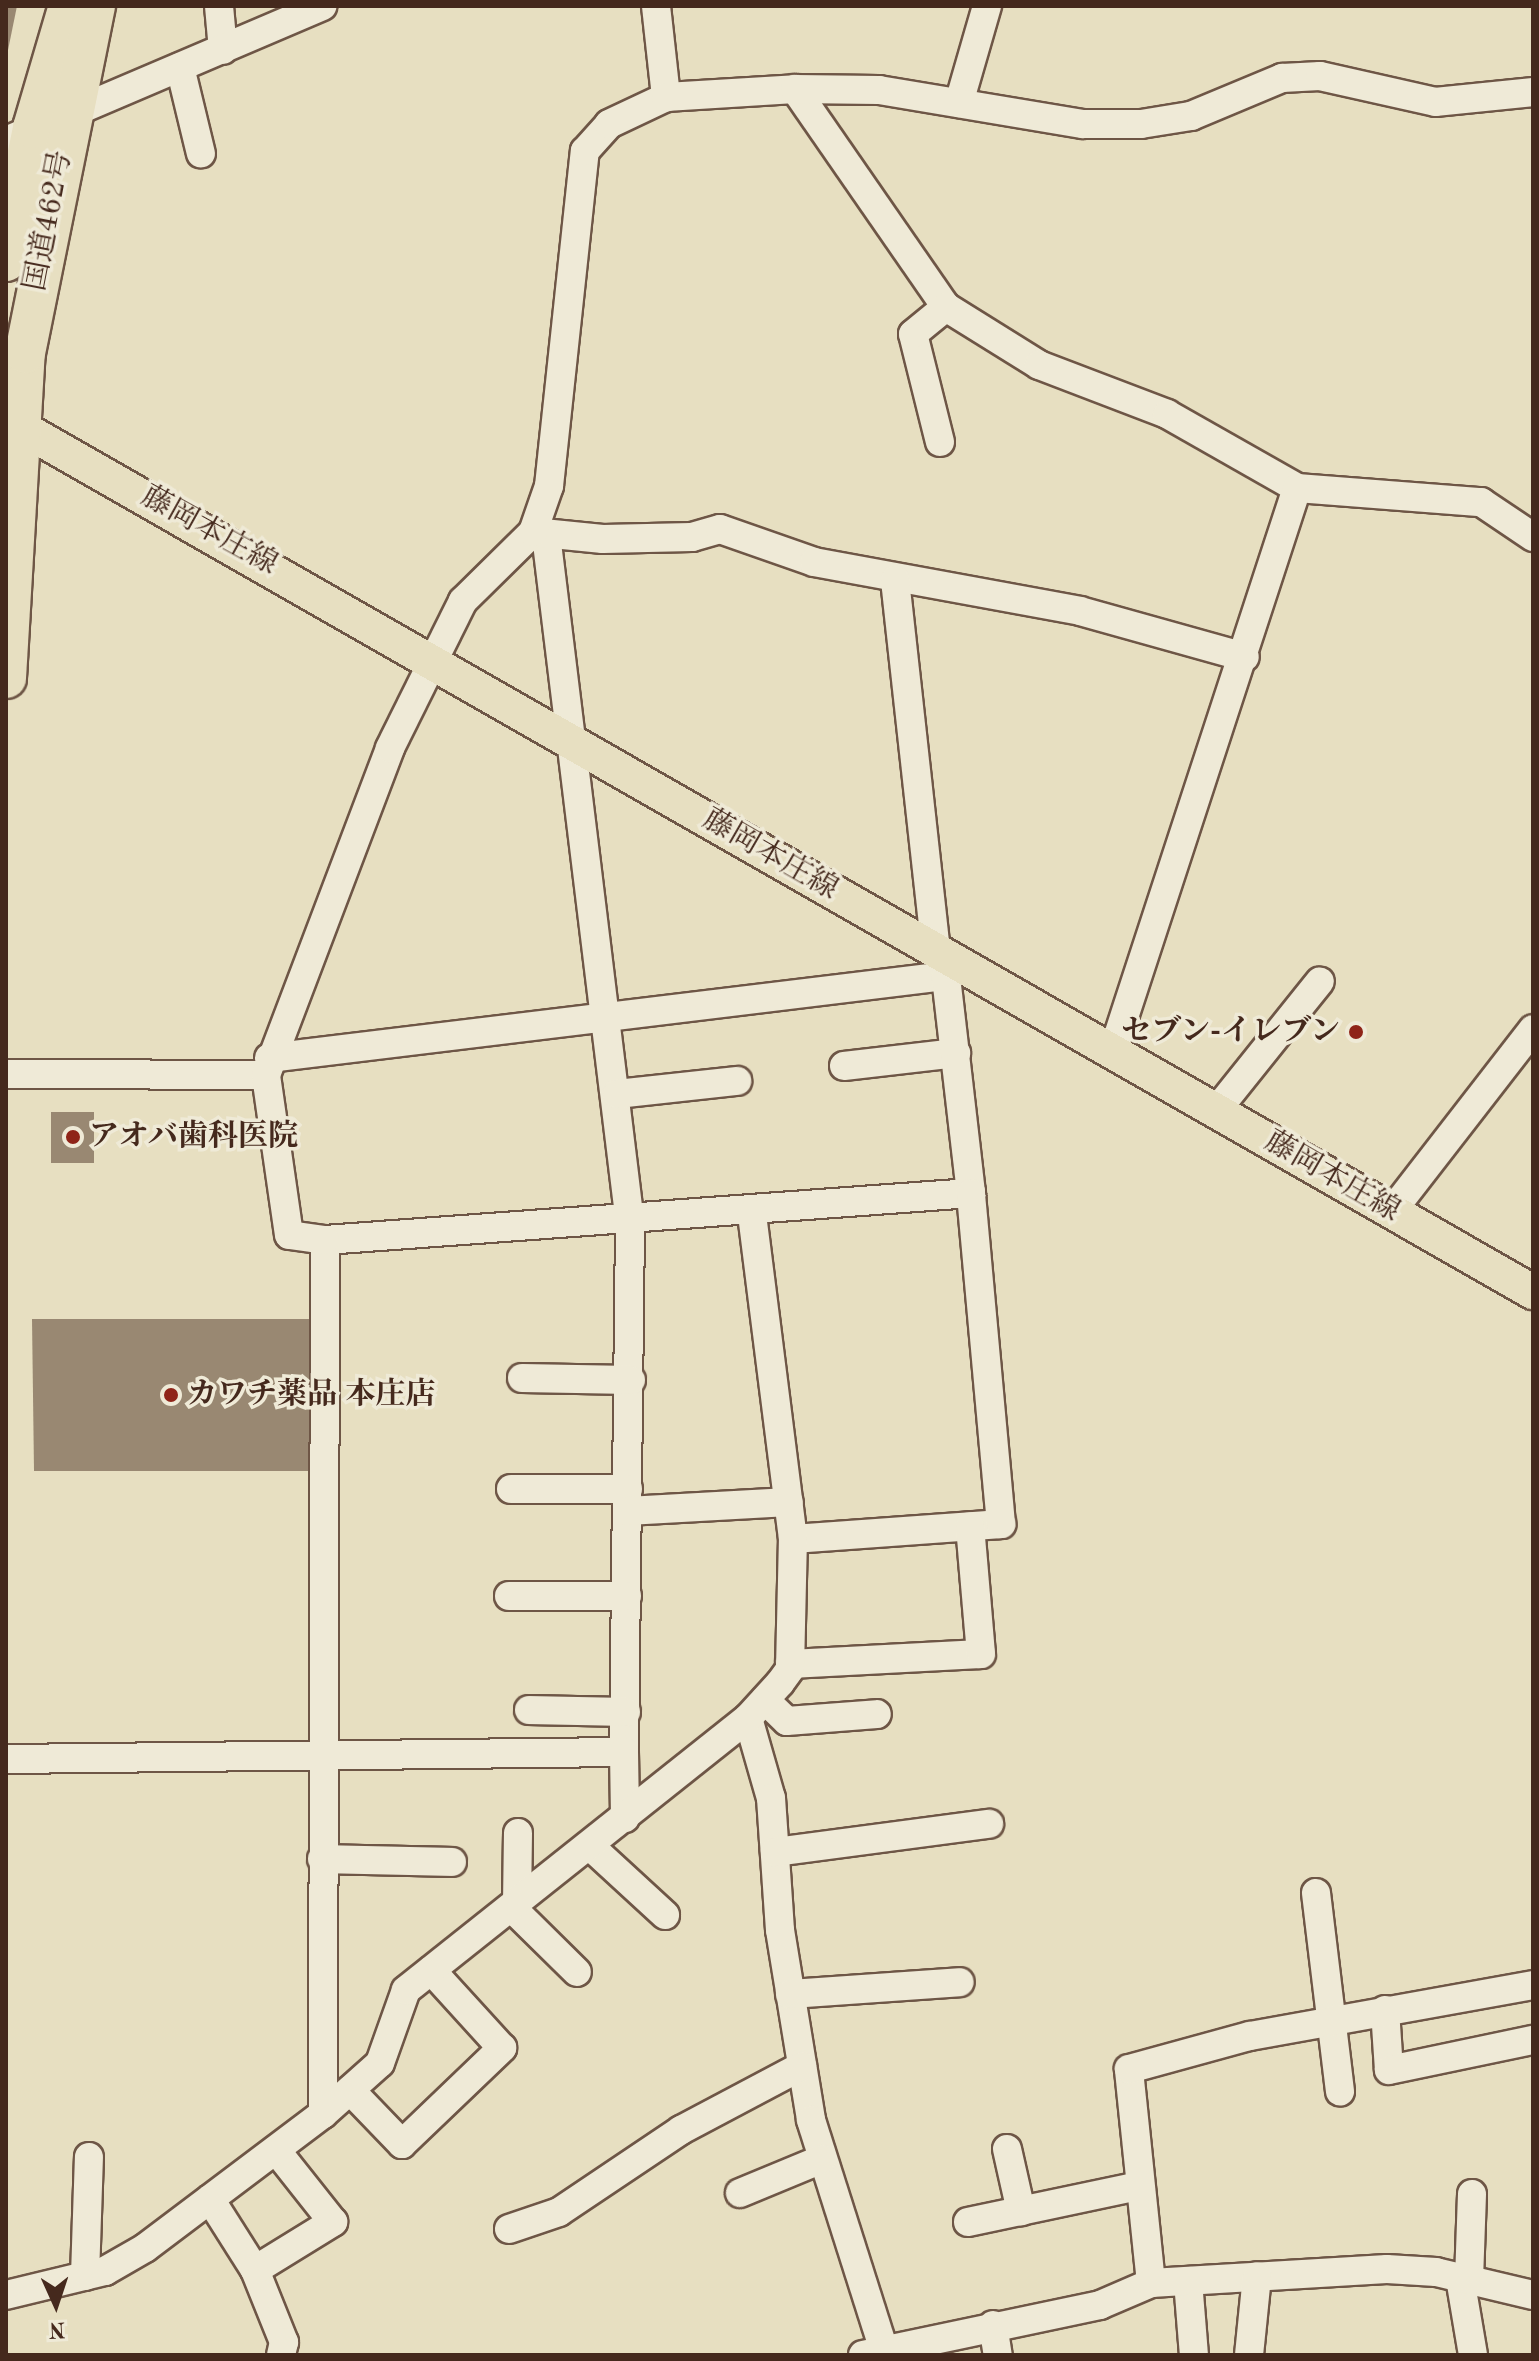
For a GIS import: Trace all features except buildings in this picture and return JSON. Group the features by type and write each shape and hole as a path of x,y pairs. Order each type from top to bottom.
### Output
{"highway":[{"name":"国道462号","path":"6,261 19,134 69,6"},
{"name":"国道462号","path":"6,678 12,422 70,113 95,6"}],"main road":[{"name":"藤岡本庄線","path":"12,422 436,659 945,963 1113,1051 1533,1292"}],"street":[{"path":"219,6 223,50"},
{"path":"19,134 322,6"},
{"path":"656,6 666,97"},
{"path":"959,103 987,6"},
{"path":"180,67 201,154"},
{"path":"971,1193 630,1223 325,1240 289,1235 268,1066 350,841 463,601 533,532 549,486 585,151 609,124 666,97 795,89 879,90 1083,124 1141,124 1191,116 1282,78 1320,76 1435,102 1533,92"},
{"path":"795,89 946,307 1039,365 1167,414 1297,488 1481,502 1533,537"},
{"path":"940,442 913,334 946,307"},
{"path":"1113,1051 1245,657 1297,488"},
{"path":"533,532 662,538 720,529 895,580 1080,611 1245,657"},
{"path":"533,532 547,543 609,1014 630,1223 625,1818"},
{"path":"793,1539 1001,1524 956,1053 895,580"},
{"path":"6,1074 268,1066 945,963"},
{"path":"1216,1111 1320,981"},
{"path":"1392,1211 1533,1029"},
{"path":"844,1066 956,1053"},
{"path":"617,1094 737,1081"},
{"path":"6,2295 85,2276 145,2248 323,2114 380,2063 406,1990 625,1818 756,1709 790,1664 793,1539 752,1214"},
{"path":"323,2114 325,1240"},
{"path":"522,1378 631,1380"},
{"path":"511,1489 628,1500 789,1502"},
{"path":"790,1664 981,1654 970,1526"},
{"path":"509,1596 627,1596"},
{"path":"756,1709 787,1721 877,1714"},
{"path":"756,1709 771,1798 790,1994 802,2066 822,2159 873,2351 944,2346 993,2325 1100,2305 1151,2283 1387,2269 1465,2279 1533,2295"},
{"path":"529,1710 626,1712"},
{"path":"6,1759 624,1752"},
{"path":"775,1852 989,1824"},
{"path":"518,1833 515,1906 577,1972"},
{"path":"590,1846 665,1915"},
{"path":"322,1859 452,1862"},
{"path":"1316,1893 1340,2092"},
{"path":"350,2090 402,2144 502,2048 431,1970"},
{"path":"790,1994 960,1982"},
{"path":"1151,2283 1129,2069 1332,2019 1533,1985"},
{"path":"1385,2010 1389,2070 1533,2040"},
{"path":"509,2229 559,2212 681,2130 802,2066"},
{"path":"1007,2149 1021,2211"},
{"path":"255,2270 333,2222 276,2150"},
{"path":"85,2276 89,2157"},
{"path":"740,2193 822,2159"},
{"path":"968,2222 1139,2186"},
{"path":"1472,2194 1465,2279 1473,2355"},
{"path":"210,2199 255,2270 284,2342 281,2355"},
{"path":"1249,2355 1257,2276"},
{"path":"1188,2281 1194,2355"},
{"path":"993,2325 998,2355"}],"place":[{"name":"セブン-イレブン","path":"1356,1032"},
{"name":"アオバ歯科医院","path":"73,1137"},
{"name":"カワチ薬品 本庄店","path":"171,1395"}]}
